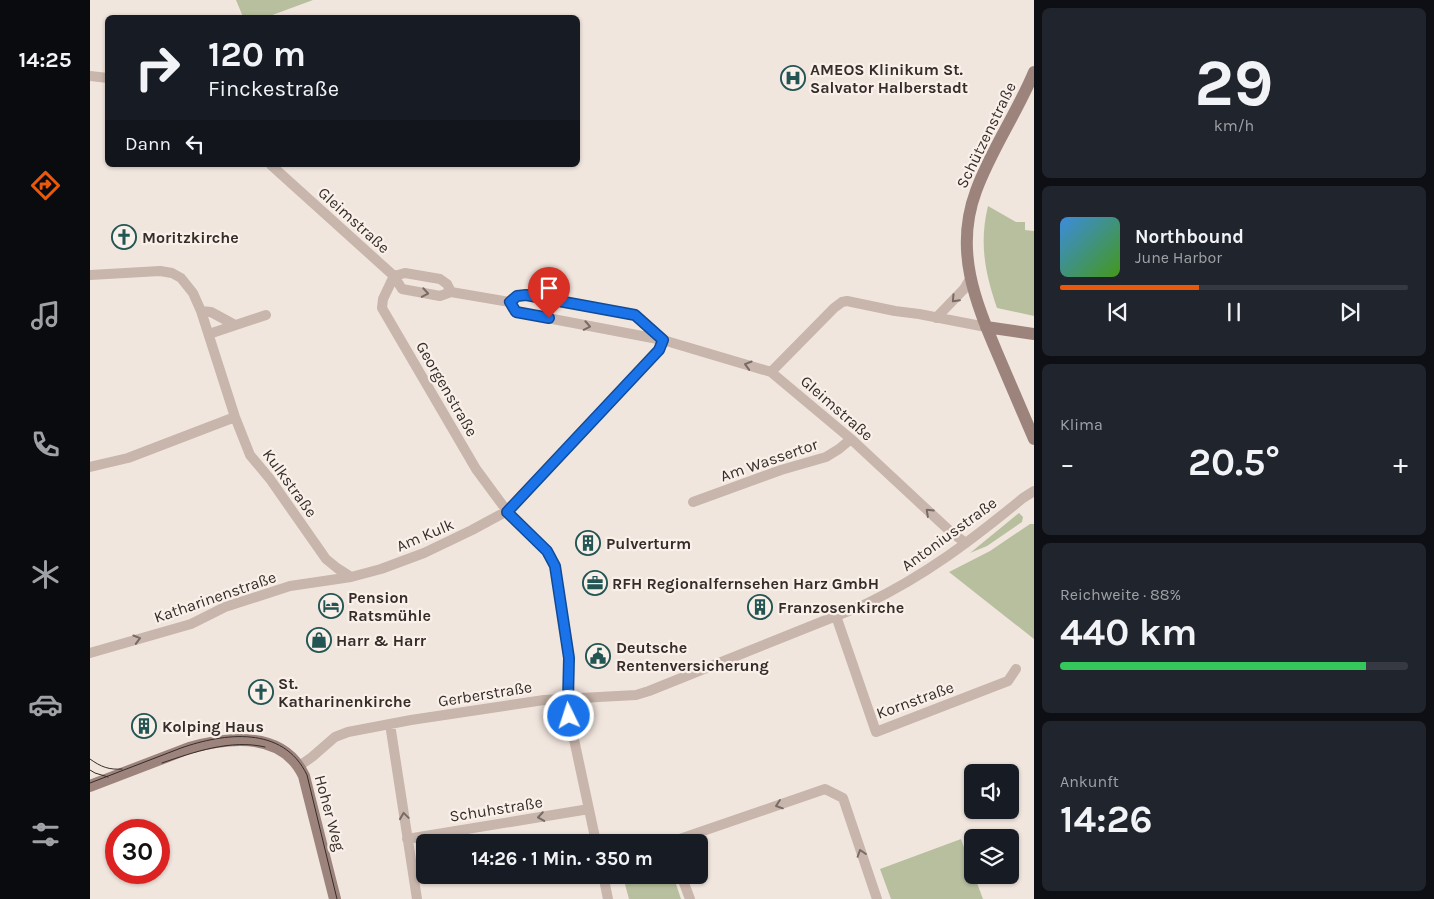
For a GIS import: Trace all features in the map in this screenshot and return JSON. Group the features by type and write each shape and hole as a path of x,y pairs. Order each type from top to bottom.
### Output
{"street":[{"name":"Schützenstraße","path":"1034,72 979,183 972,202 966,238 970,278 986,327 1034,439"},
{"path":"90,76 105,78"},
{"name":"Gleimstraße","path":"273,167 394,276 402,289 440,296 451,292 510,302 516,312 663,340 771,372 851,439 952,533 966,543"},
{"name":"Kulkstraße","path":"90,275 146,271 172,273 181,278 193,293 201,311 235,417 250,455 270,478 326,559 351,577"},
{"name":"Gleimstraße","path":"394,276 406,273 440,280 447,284 451,292"},
{"name":"Georgenstraße","path":"394,276 383,299 382,308 476,469 507,512"},
{"path":"936,318 964,289 970,278"},
{"name":"Gleimstraße","path":"510,302 517,296 526,295 635,315 663,340"},
{"path":"771,372 834,308 847,301 895,311 1034,334"},
{"path":"201,311 211,312 235,325"},
{"path":"209,334 266,315"},
{"name":"Am Kulk","path":"351,577 424,554 507,512 659,350 663,340"},
{"path":"90,468 128,458 235,417"},
{"name":"Am Wassertor","path":"693,502 781,470 826,457 851,439"},
{"name":"Antoniusstraße","path":"568,700 636,695 649,691 887,594 941,562 1034,491"},
{"path":"507,512 547,551 555,566 569,658 568,700 572,731 594,834"},
{"name":"Katharinenstraße","path":"90,653 191,624 225,607 290,586 351,577"},
{"name":"Kornstraße","path":"836,616 876,732 1008,681 1016,669"},
{"name":"Gerberstraße","path":"299,766 337,736 348,732 533,701 568,700"},
{"path":"390,724 417,899"},
{"name":"Hoher Weg","path":"90,786 203,744 242,740 262,742 276,746 291,756 299,766 307,783 334,899"},
{"path":"695,834 825,789 843,798 877,899"},
{"name":"Schuhstraße","path":"407,838 589,809"},
{"path":"605,884 608,899"},
{"path":"685,884 690,899"}],"green space":[{"path":"236,0 313,0 272,15 242,15"},
{"path":"988,206 1016,222 1025,222 1025,230 1034,231 1034,316 997,308 989,282 985,258 984,233"},
{"path":"1019,513 1023,517 1022,522 987,546 970,553"},
{"path":"1030,524 1034,524 1034,639 949,572 990,551"},
{"path":"961,839 964,847 964,884 977,884 983,899 891,899 880,869"},
{"path":"625,884 676,884 681,899 629,899"}],"tram line":[{"path":"90,783 181,748 215,739 251,737 268,741 283,748 296,759 307,775 337,899"},
{"path":"162,763 213,748 239,745 265,747"},
{"path":"90,759 105,767 122,769"},
{"path":"90,770 108,777"}],"place":[{"name":"AMEOS Klinikum St. Salvator Halberstadt","path":"793,78"},
{"name":"Moritzkirche","path":"124,237"},
{"name":"Pulverturm","path":"588,543"},
{"name":"RFH Regionalfernsehen Harz GmbH","path":"595,583"},
{"name":"Pension Ratsmühle","path":"331,606"},
{"name":"Franzosenkirche","path":"760,607"},
{"name":"Harr & Harr","path":"319,640"},
{"name":"Deutsche Rentenversicherung","path":"598,656"},
{"name":"St. Katharinenkirche","path":"261,692"},
{"name":"Kolping Haus","path":"144,726"}],"route":[{"path":"549,318 516,312 510,302 517,296 526,295 635,315 663,340 659,350 507,512 547,551 555,566 568,647 569,716"}]}
